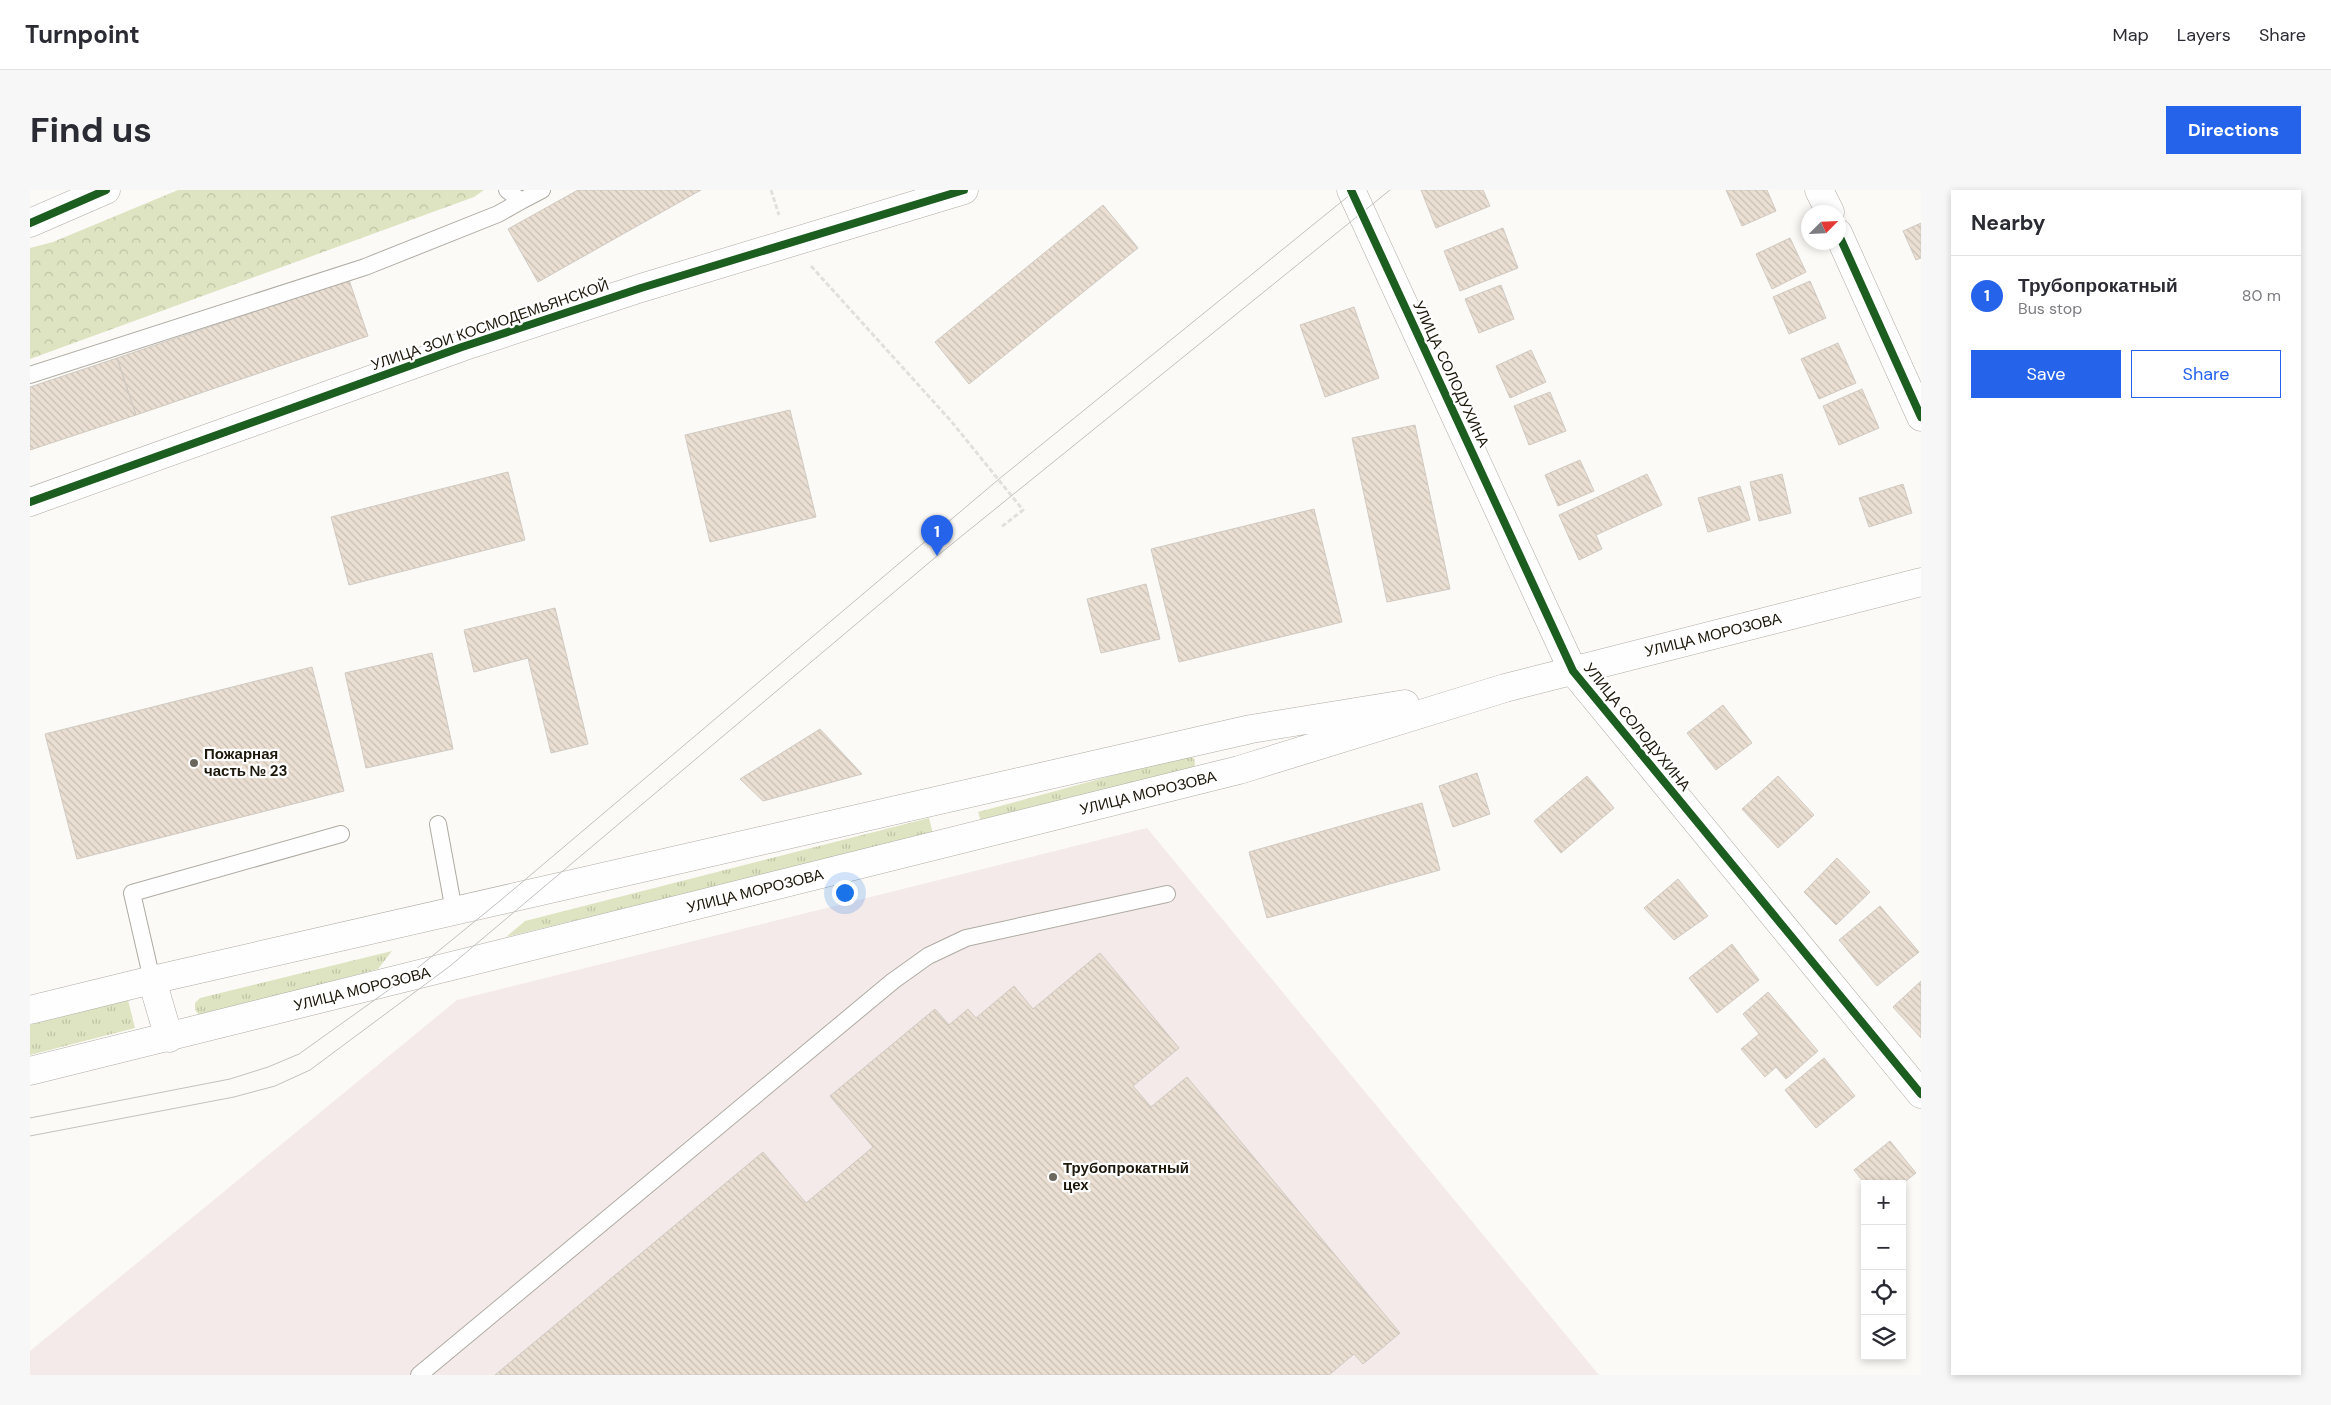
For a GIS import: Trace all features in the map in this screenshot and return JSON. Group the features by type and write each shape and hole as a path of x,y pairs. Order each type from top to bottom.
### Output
{"main road":[{"path":"30,223 106,190"},
{"name":"УЛИЦА ЗОИ КОСМОДЕМЬЯНСКОЙ","path":"30,502 462,347 789,242 964,190"},
{"name":"УЛИЦА СОЛОДУХИНА","path":"1351,190 1573,671 1921,1094"},
{"path":"1820,190 1827,205"},
{"path":"1846,250 1921,417"},
{"name":"УЛИЦА МОРОЗОВА","path":"30,1071 169,1038 1239,770 1506,688 1921,582"},
{"name":"УЛИЦА МОРОЗОВА","path":"30,1010 152,980 1251,729 1506,688"},
{"path":"152,980 169,1038"}],"lane":[{"path":"507,190 521,201"},
{"path":"30,375 365,267 498,214 542,190"},
{"path":"438,824 454,911"},
{"path":"152,980 132,893 341,834"},
{"path":"419,1375 885,988 928,956 966,938 1167,894"}],"path":[{"path":"771,190 789,242 951,421 1018,502 1023,510 1000,528"}],"shaded area":[{"path":"1147,828 1599,1375 30,1375 30,1351 457,1000"}],"green space":[{"path":"178,190 484,190 474,197 30,359 30,248 53,242"},
{"path":"1184,756 1194,758 1194,768 982,825 978,812"},
{"path":"929,818 933,834 506,937 525,921"},
{"path":"392,951 378,969 205,1015 199,1015 195,1010 195,1003 200,998"},
{"path":"128,1000 135,1028 30,1055 30,1025"}],"building":[{"path":"578,190 701,190 538,282 508,229"},
{"path":"1421,190 1483,190 1490,206 1436,228"},
{"path":"1726,190 1767,190 1776,211 1742,226"},
{"path":"1103,205 1138,248 969,384 935,342"},
{"path":"1921,223 1921,258 1916,260 1903,231"},
{"path":"1503,228 1518,268 1460,291 1444,251"},
{"path":"1790,238 1806,272 1772,289 1756,254"},
{"path":"349,280 368,336 136,415 117,358"},
{"path":"1810,281 1826,318 1789,334 1773,297"},
{"path":"1501,285 1514,319 1479,333 1465,299"},
{"path":"1354,307 1379,378 1325,397 1300,325"},
{"path":"1838,343 1856,383 1819,399 1801,359"},
{"path":"1531,350 1546,382 1510,398 1496,366"},
{"path":"117,358 136,415 30,450 30,387"},
{"path":"1862,389 1879,428 1839,445 1823,406"},
{"path":"1550,392 1566,431 1529,445 1514,406"},
{"path":"790,410 816,517 710,542 685,435"},
{"path":"1415,425 1450,589 1387,602 1352,438"},
{"path":"1580,460 1594,491 1558,506 1545,475"},
{"path":"508,472 525,540 349,585 331,517"},
{"path":"1647,474 1662,505 1596,535 1602,549 1579,560 1559,515"},
{"path":"1782,474 1791,513 1759,521 1750,482"},
{"path":"1903,484 1912,513 1869,527 1859,498"},
{"path":"1740,486 1750,520 1708,532 1698,498"},
{"path":"1314,509 1342,622 1179,662 1151,549"},
{"path":"1146,584 1160,639 1101,653 1087,599"},
{"path":"555,608 588,744 551,753 528,658 474,672 464,630"},
{"path":"432,653 453,749 366,768 345,673"},
{"name":"Пожарная часть № 23","path":"312,667 344,791 77,859 45,734"},
{"path":"1723,705 1752,743 1716,770 1687,733"},
{"path":"820,729 862,774 763,801 740,779"},
{"path":"1477,773 1490,814 1453,827 1439,786"},
{"path":"1587,776 1614,808 1561,853 1534,821"},
{"path":"1778,776 1814,815 1778,848 1742,809"},
{"path":"1422,803 1440,870 1267,918 1249,852"},
{"path":"1837,858 1870,892 1836,925 1804,892"},
{"path":"1678,879 1708,916 1674,940 1644,908"},
{"path":"1880,906 1919,952 1877,986 1839,940"},
{"path":"1732,944 1759,980 1717,1013 1689,978"},
{"name":"Трубопрокатный цех","path":"1100,953 1179,1048 1133,1086 1151,1107 1187,1077 1400,1333 1363,1364 1354,1354 1329,1375 495,1375 763,1152 806,1203 873,1147 830,1096 935,1009 949,1025 968,1009 976,1018 1014,986 1033,1009"},
{"path":"1921,981 1921,1038 1893,1007"},
{"path":"1768,992 1818,1051 1786,1079 1776,1067 1765,1077 1741,1049 1759,1034 1743,1014"},
{"path":"1824,1058 1855,1096 1816,1128 1785,1090"},
{"path":"1890,1141 1916,1173 1906,1181 1862,1180 1854,1170"}],"tram line":[{"path":"30,1118 230,1079 268,1067 299,1054 404,979 501,900 999,479 1356,190"},
{"path":"30,1136 234,1097 275,1086 310,1070 450,966 937,556 1390,190"}],"cycle path":[{"path":"30,223 106,190"},
{"path":"30,502 462,347 641,288 964,190"},
{"path":"1351,190 1573,671 1921,1094"},
{"path":"1846,250 1921,417"}],"place":[{"name":"Трубопрокатный","path":"937,556"},
{"name":"Пожарная часть № 23","path":"194,763"},
{"name":"Трубопрокатный цех","path":"1053,1177"}]}
